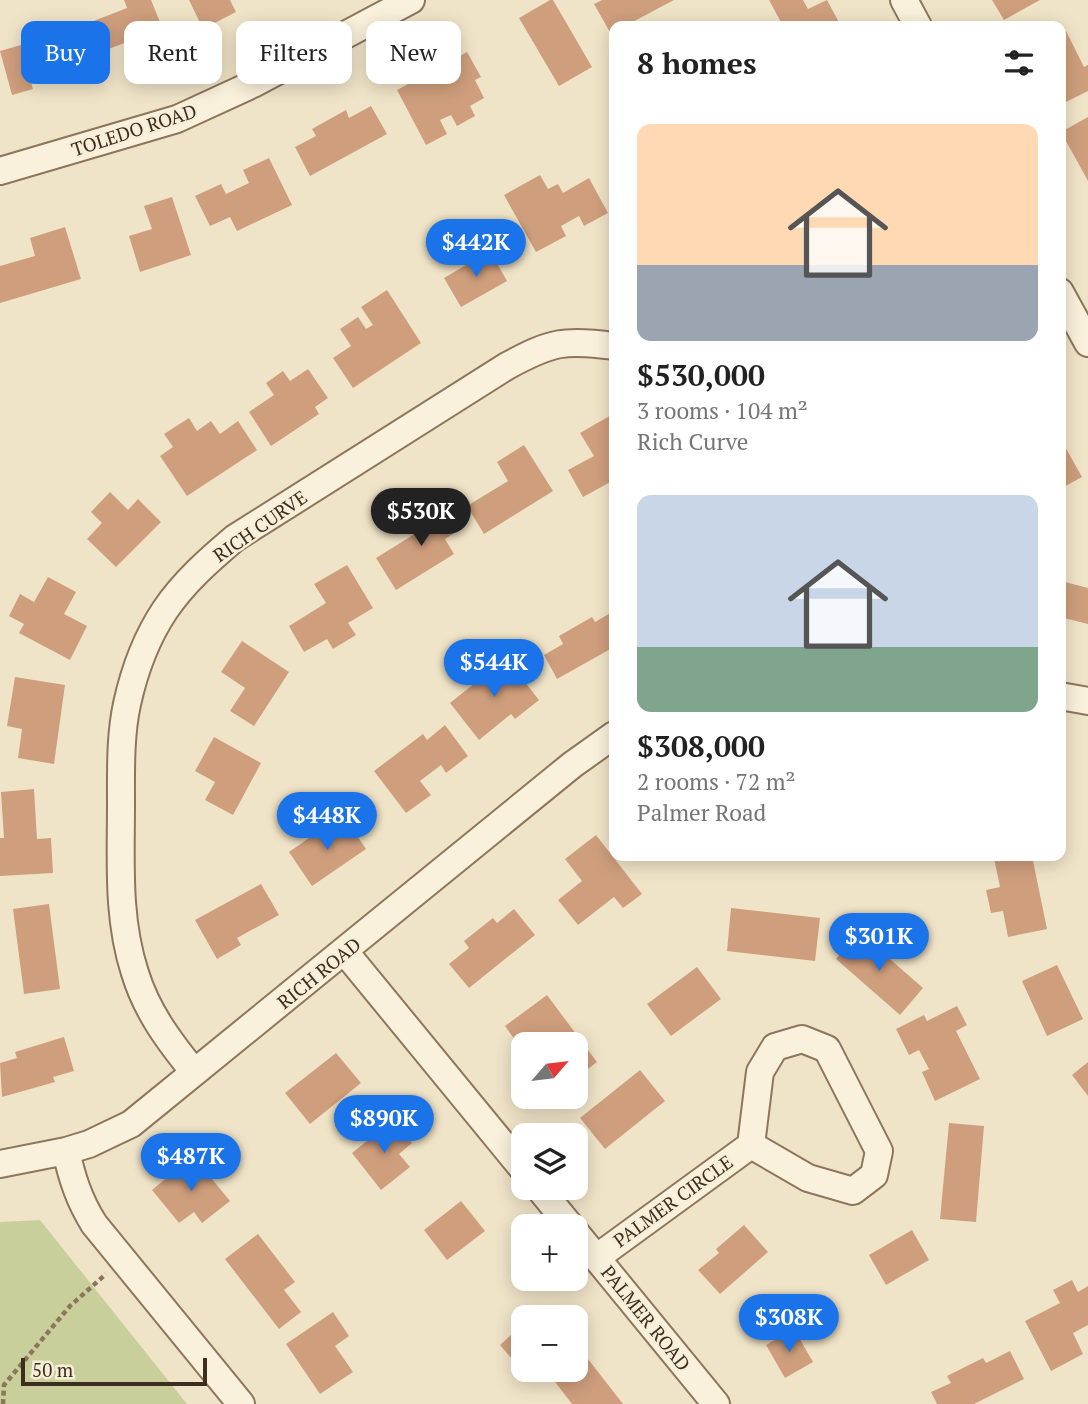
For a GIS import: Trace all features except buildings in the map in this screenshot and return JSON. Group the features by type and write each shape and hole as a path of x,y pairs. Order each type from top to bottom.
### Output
{"street":[{"name":"TOLEDO ROAD","path":"0,171 177,120 253,84 411,0"},
{"path":"904,0 915,21"},
{"path":"1066,303 1088,343"},
{"name":"RICH CURVE","path":"194,1073 146,1003 124,930 121,887 121,755 127,704 141,656 164,611 196,572 235,538 507,366 540,348 577,341 609,345"},
{"path":"1066,697 1088,701"},
{"name":"RICH ROAD","path":"0,1164 89,1144 131,1124 572,765 609,739"},
{"path":"345,952 511,1154"},
{"path":"802,1040 827,1049 879,1151 874,1175 853,1191 808,1178 751,1145 760,1072 775,1047 802,1040"},
{"name":"PALMER CIRCLE","path":"596,1258 751,1145"},
{"path":"66,1151 81,1203 94,1224 240,1404"},
{"path":"549,1200 560,1214"},
{"name":"PALMER ROAD","path":"588,1248 716,1404"}],"path":[{"path":"4,1404 4,1385 70,1306 123,1259"}],"green space":[{"path":"40,1220 187,1404 0,1404 0,1222"}]}
